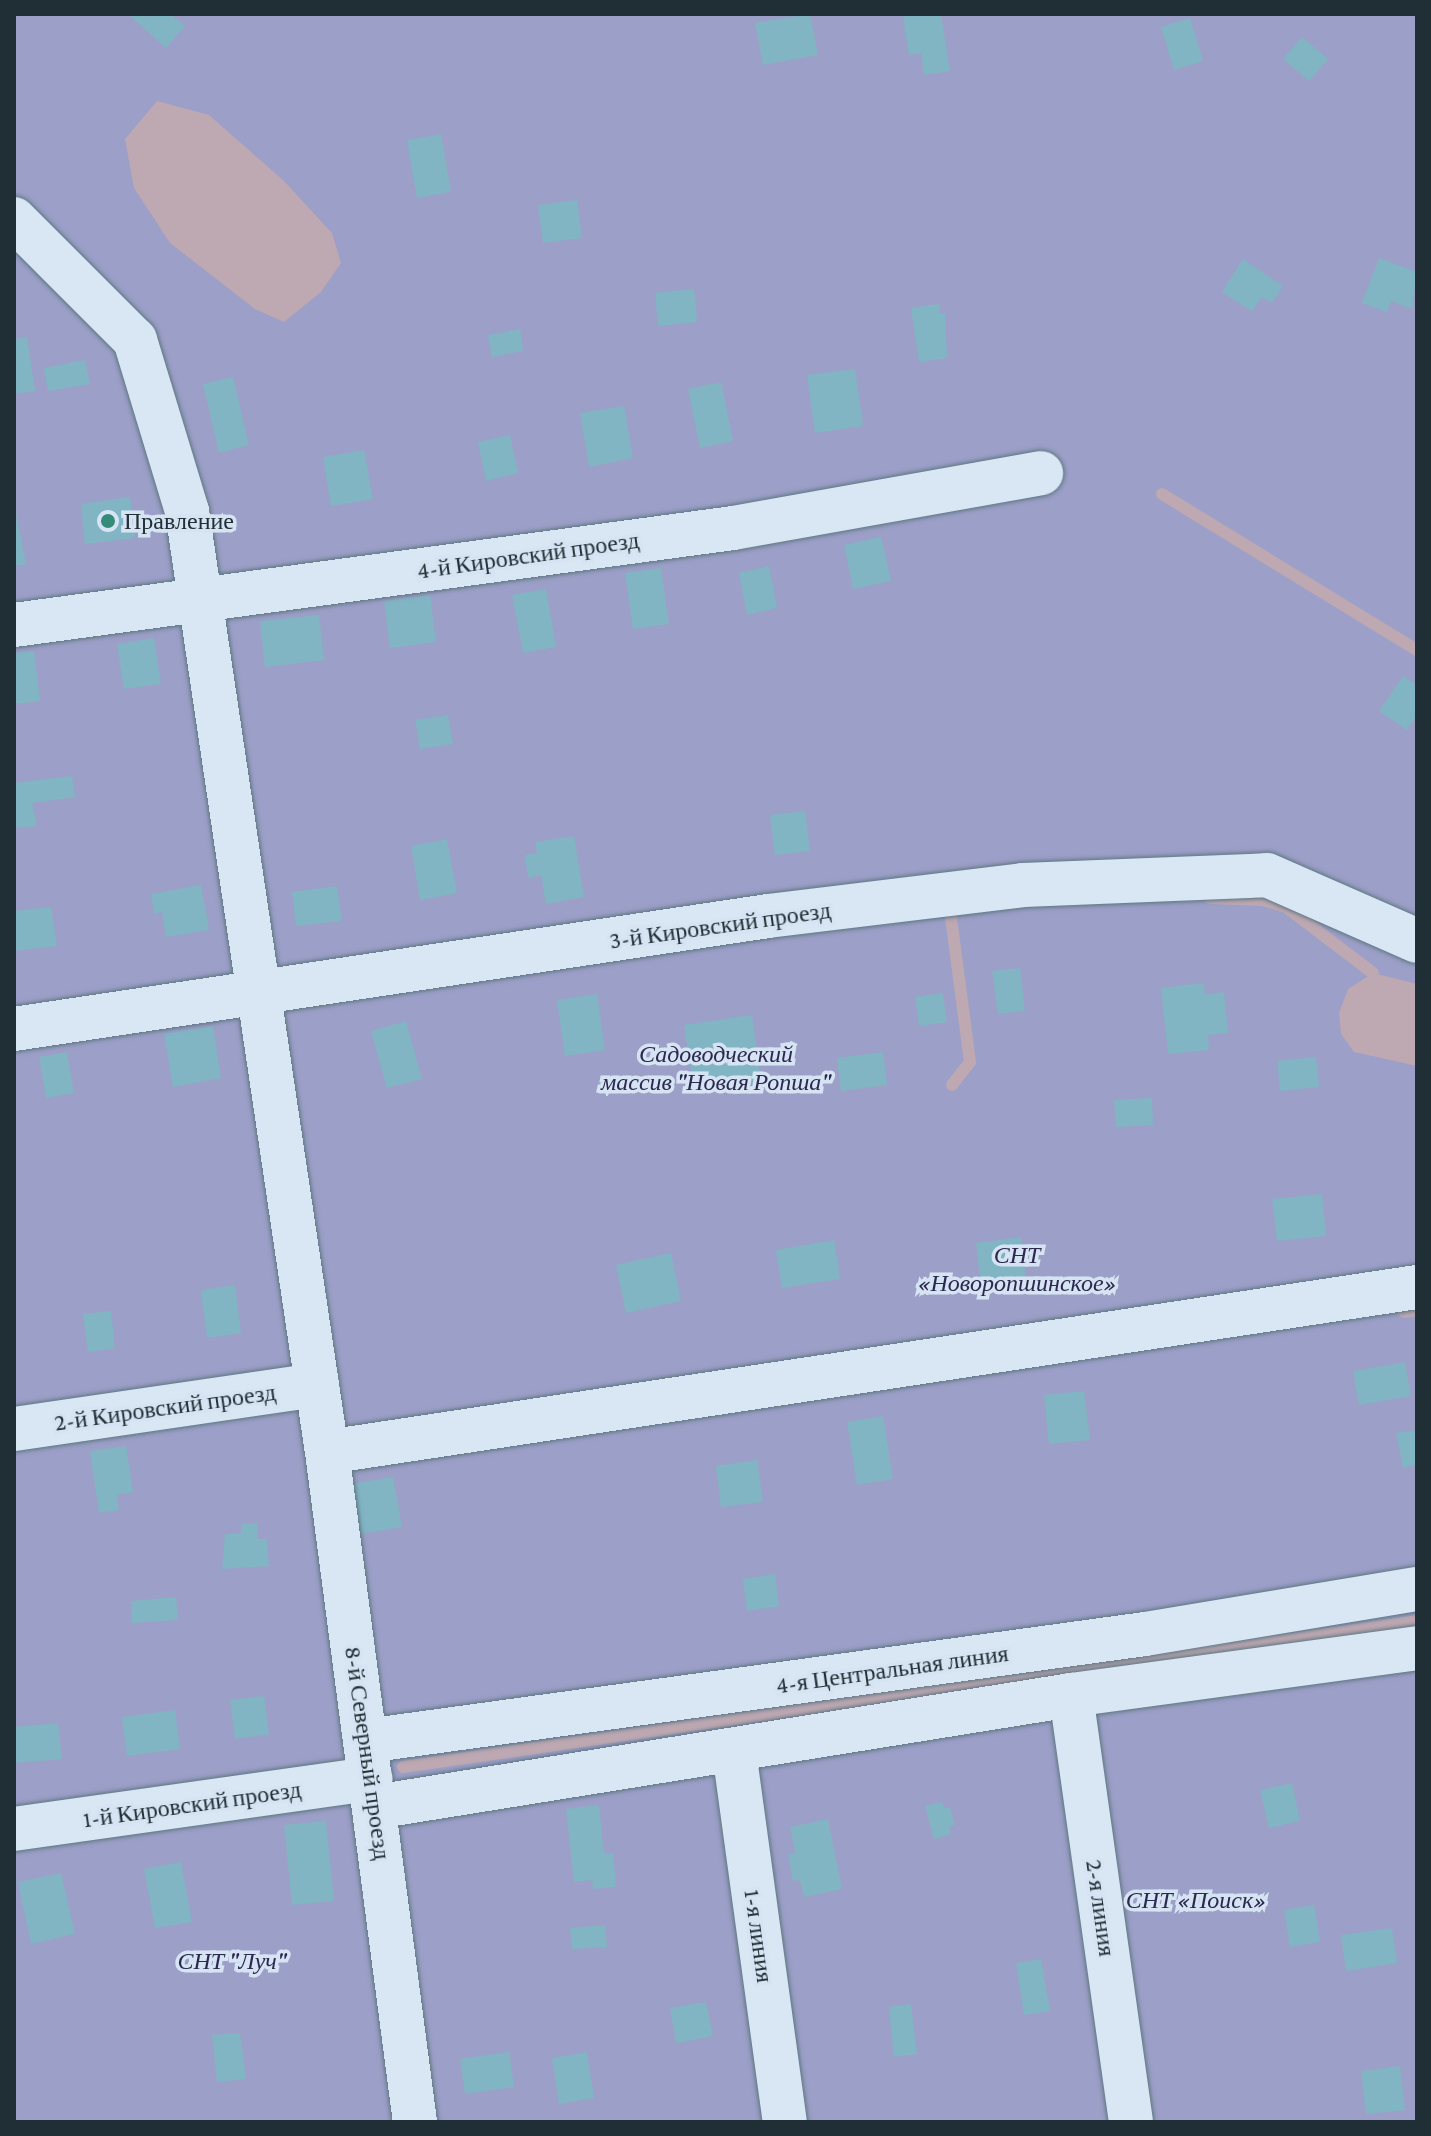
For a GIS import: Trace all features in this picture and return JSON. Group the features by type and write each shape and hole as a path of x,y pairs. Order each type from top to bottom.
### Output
{"street":[{"name":"8-й Северный проезд","path":"14,219 135,340 187,511 327,1452 415,2122"},
{"name":"4-й Кировский проезд","path":"14,625 733,528 1041,473"},
{"name":"3-й Кировский проезд","path":"14,1029 259,996 768,916 1038,884 1267,875 1417,941"},
{"path":"327,1452 1417,1287"},
{"name":"2-й Кировский проезд","path":"14,1429 317,1385"},
{"name":"4-я Центральная линия","path":"371,1776 1145,1634 1417,1589"},
{"path":"371,1776 734,1751 1071,1695 1417,1648"},
{"name":"2-я линия","path":"1071,1695 1131,2122"},
{"name":"1-я линия","path":"734,1751 785,2122"},
{"name":"1-й Кировский проезд","path":"14,1829 371,1776"}],"green space":[{"name":"Садоводческий массив \"Новая Ропша\"","path":"14,14 1417,14 1417,2122 14,2122"}],"shaded area":[{"path":"157,101 209,115 284,181 332,233 341,263 321,292 284,322 255,309 170,243 134,188 125,139"},
{"path":"1373,973 1417,984 1417,1066 1354,1052 1341,1034 1339,1013 1348,989"}],"building":[{"path":"128,14 171,14 185,26 166,48"},
{"path":"810,14 818,55 763,65 755,23"},
{"path":"941,14 950,71 924,75 921,53 909,55 903,15"},
{"path":"1190,18 1203,61 1174,70 1161,27"},
{"path":"1302,37 1328,59 1309,81 1283,59"},
{"path":"441,134 451,192 417,198 407,140"},
{"path":"577,200 582,238 543,243 538,205"},
{"path":"1379,258 1417,272 1412,309 1391,301 1387,312 1362,303"},
{"path":"1243,259 1283,286 1272,303 1262,297 1252,311 1222,292"},
{"path":"694,289 697,322 658,326 655,293"},
{"path":"939,304 940,314 945,313 947,358 919,362 911,308"},
{"path":"520,329 523,351 492,357 488,335"},
{"path":"27,337 35,391 14,394 14,339"},
{"path":"85,360 90,384 48,391 44,368"},
{"path":"855,369 863,426 815,433 807,375"},
{"path":"233,377 249,445 219,453 203,384"},
{"path":"721,382 733,441 700,448 688,389"},
{"path":"624,406 633,458 589,467 580,413"},
{"path":"510,435 518,473 486,481 478,442"},
{"path":"364,450 373,499 331,506 323,457"},
{"name":"Правление","path":"130,497 135,538 85,544 81,504"},
{"path":"14,503 26,564 14,566"},
{"path":"881,537 891,581 853,589 844,545"},
{"path":"769,566 777,608 747,615 739,573"},
{"path":"661,568 669,624 633,629 625,573"},
{"path":"546,589 556,647 523,653 512,595"},
{"path":"430,595 436,642 390,648 384,601"},
{"path":"319,615 324,660 265,667 260,621"},
{"path":"154,638 161,684 124,689 117,644"},
{"path":"34,651 40,701 14,704 14,653"},
{"path":"1403,676 1417,685 1417,715 1407,730 1379,711"},
{"path":"448,715 453,744 420,749 415,720"},
{"path":"72,776 75,797 32,803 37,826 14,828 14,783"},
{"path":"805,811 810,851 775,855 770,815"},
{"path":"574,836 584,897 546,904 541,875 528,878 525,855 537,853 535,842"},
{"path":"447,839 457,893 420,900 411,846"},
{"path":"201,885 209,930 166,937 162,912 154,914 151,894"},
{"path":"337,886 342,921 296,926 292,892"},
{"path":"51,907 57,946 14,951 14,911"},
{"path":"1020,968 1025,1011 998,1014 992,971"},
{"path":"1204,983 1205,995 1224,992 1228,1033 1208,1035 1209,1050 1168,1054 1161,988"},
{"path":"943,993 947,1022 919,1026 915,997"},
{"path":"597,994 605,1050 565,1056 557,1000"},
{"path":"752,1015 761,1082 694,1091 684,1025"},
{"path":"406,1021 422,1079 387,1088 371,1031"},
{"path":"213,1026 221,1078 173,1087 164,1034"},
{"path":"67,1052 74,1093 46,1098 39,1057"},
{"path":"883,1052 887,1085 841,1091 837,1058"},
{"path":"1316,1057 1319,1087 1280,1091 1277,1061"},
{"path":"1152,1098 1153,1125 1116,1127 1114,1100"},
{"path":"1322,1194 1326,1236 1277,1241 1272,1199"},
{"path":"1021,1237 1026,1282 981,1287 976,1243"},
{"path":"834,1240 840,1279 782,1288 776,1250"},
{"path":"671,1253 681,1301 626,1313 616,1265"},
{"path":"235,1285 241,1333 207,1338 201,1290"},
{"path":"111,1311 115,1348 88,1352 83,1314"},
{"path":"1405,1362 1411,1396 1359,1405 1353,1371"},
{"path":"1084,1391 1090,1440 1049,1444 1044,1395"},
{"path":"883,1416 893,1479 857,1485 847,1422"},
{"path":"1416,1430 1417,1465 1403,1468 1396,1433"},
{"path":"126,1446 133,1492 117,1495 119,1510 99,1513 90,1451"},
{"path":"757,1460 763,1502 721,1507 716,1466"},
{"path":"393,1477 402,1527 354,1535 345,1485"},
{"path":"257,1523 258,1539 267,1539 269,1566 222,1569 225,1534 241,1533 241,1524"},
{"path":"775,1574 779,1606 747,1611 743,1579"},
{"path":"176,1597 178,1620 132,1623 131,1601"},
{"path":"264,1696 269,1734 235,1739 230,1700"},
{"path":"175,1710 180,1749 127,1756 122,1717"},
{"path":"58,1723 62,1759 14,1763 14,1727"},
{"path":"1292,1783 1300,1821 1269,1828 1260,1790"},
{"path":"942,1802 944,1808 950,1807 955,1825 949,1826 951,1834 934,1839 925,1806"},
{"path":"599,1805 604,1853 613,1853 616,1887 593,1889 592,1880 574,1882 566,1809"},
{"path":"828,1819 842,1889 804,1897 800,1880 793,1881 788,1854 795,1853 790,1827"},
{"path":"326,1821 334,1901 292,1905 284,1825"},
{"path":"181,1862 192,1922 155,1928 144,1869"},
{"path":"61,1873 75,1934 31,1944 18,1882"},
{"path":"1314,1905 1320,1942 1290,1947 1284,1910"},
{"path":"605,1925 607,1947 572,1949 570,1928"},
{"path":"1392,1928 1397,1963 1346,1971 1341,1935"},
{"path":"1041,1959 1050,2011 1024,2015 1016,1963"},
{"path":"706,2002 713,2036 676,2043 670,2008"},
{"path":"911,2004 917,2054 894,2057 889,2007"},
{"path":"240,2033 246,2079 217,2082 212,2035"},
{"path":"509,2052 514,2087 465,2094 460,2059"},
{"path":"587,2052 594,2098 559,2104 552,2058"},
{"path":"1400,2066 1405,2110 1366,2114 1361,2071"}],"waterway":[{"path":"1162,494 1417,650"},
{"path":"1210,898 1262,900 1286,907 1373,973"},
{"path":"952,1085 970,1062 950,910 961,909"},
{"path":"1404,1312 1417,1310"},
{"path":"403,1767 1417,1621"}],"place":[{"name":"Правление","path":"108,521"}],"park label":[{"name":"СНТ «Новоропшинское»","path":"1017,1269"},
{"name":"СНТ «Поиск»","path":"1196,1900"},
{"name":"СНТ \"Луч\"","path":"232,1961"}]}
